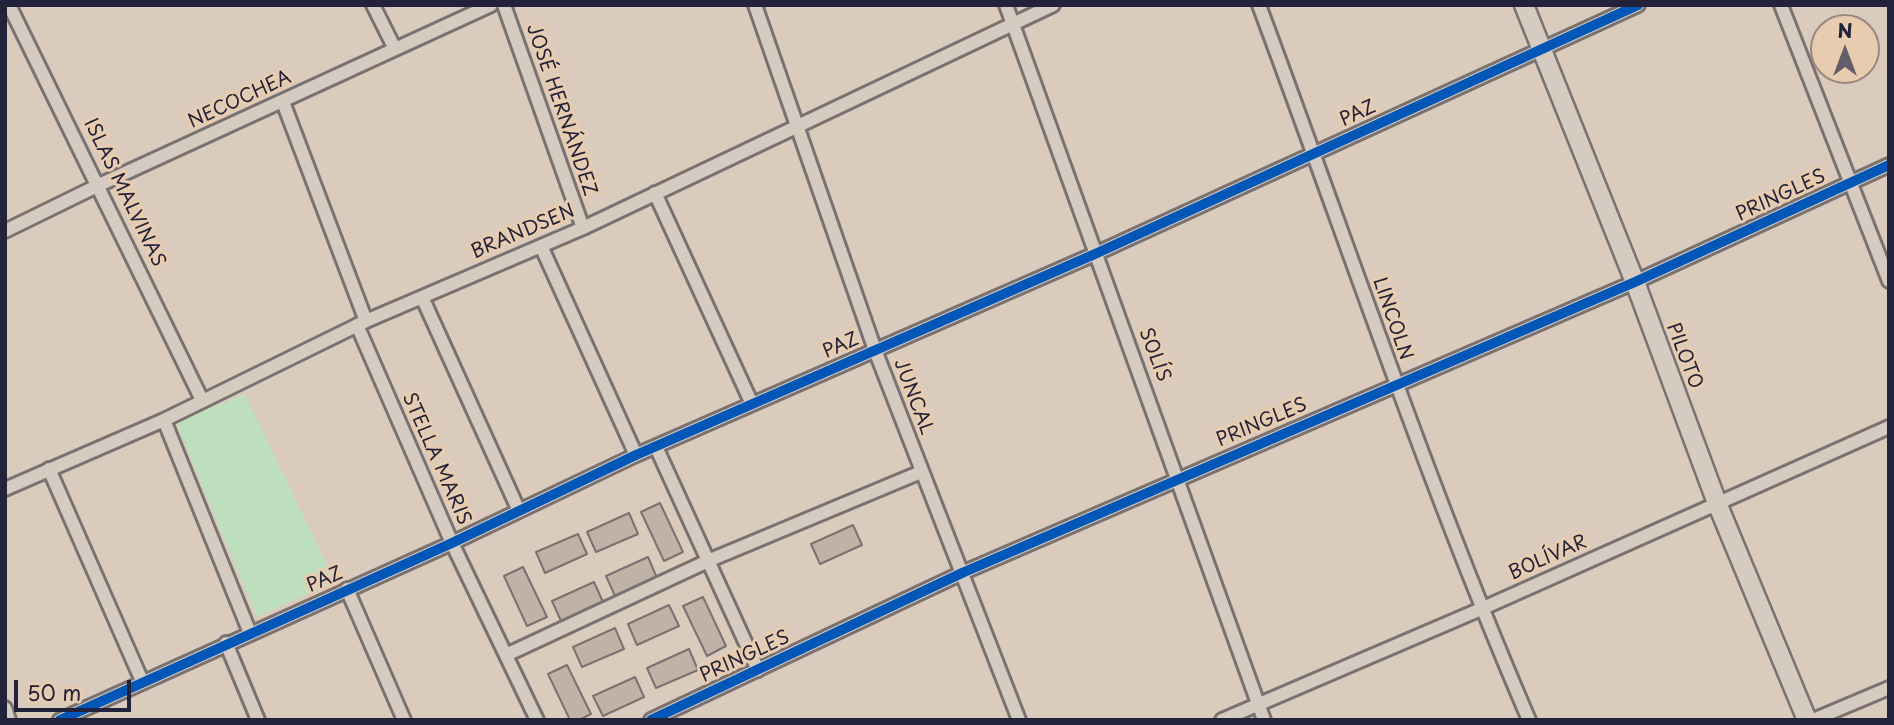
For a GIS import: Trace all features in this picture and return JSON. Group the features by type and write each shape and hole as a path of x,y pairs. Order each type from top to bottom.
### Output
{"main road":[{"name":"PILOTO","path":"1524,5 1634,282 1717,503 1807,720"}],"street":[{"name":"ISLAS MALVINAS","path":"9,5 202,400"},
{"path":"373,5 395,49"},
{"name":"NECOCHEA","path":"5,231 491,5"},
{"name":"JOSÉ HERNÁNDEZ","path":"504,5 583,228"},
{"name":"JUNCAL","path":"755,5 874,350 1019,720"},
{"name":"SOLÍS","path":"1006,5 1095,254 1179,477 1264,720"},
{"name":"BRANDSEN","path":"5,489 164,420 361,323 583,228 1054,5"},
{"name":"LINCOLN","path":"1259,5 1395,385 1481,609 1529,720"},
{"name":"PAZ","path":"60,720 452,543 636,456 1095,254 1638,5"},
{"path":"1781,5 1889,281"},
{"name":"STELLA MARIS","path":"283,102 361,323 452,543 537,720"},
{"name":"PRINGLES","path":"651,720 962,573 1634,282 1889,165"},
{"path":"655,193 752,404"},
{"path":"541,246 636,456"},
{"path":"422,297 519,511"},
{"path":"164,420 250,633"},
{"name":"BOLÍVAR","path":"1222,720 1481,609 1889,427"},
{"path":"657,449 758,670"},
{"path":"49,469 142,681"},
{"path":"506,655 710,561 921,472"},
{"path":"347,589 404,720"},
{"path":"226,643 258,720"},
{"path":"1813,720 1889,688"},
{"path":"5,708 9,720"}],"green space":[{"path":"245,394 335,582 257,617 176,423"}],"building":[{"path":"660,503 683,552 664,561 641,512"},
{"path":"629,513 638,534 596,552 587,532"},
{"path":"853,525 862,545 820,564 811,544"},
{"path":"578,534 587,554 545,573 536,552"},
{"path":"648,557 657,578 615,596 606,576"},
{"path":"523,567 547,617 527,626 504,576"},
{"path":"594,582 603,602 561,621 552,601"},
{"path":"703,597 726,646 707,656 683,606"},
{"path":"669,605 679,626 637,645 628,624"},
{"path":"615,628 624,649 582,667 573,647"},
{"path":"689,649 698,670 656,688 647,668"},
{"path":"567,665 591,714 579,720 570,720 548,674"},
{"path":"635,677 644,697 603,716 593,696"}],"cycle path":[{"path":"60,720 452,543 636,455 1095,254 1638,5"},
{"path":"651,720 962,573 1635,282 1889,165"}]}
